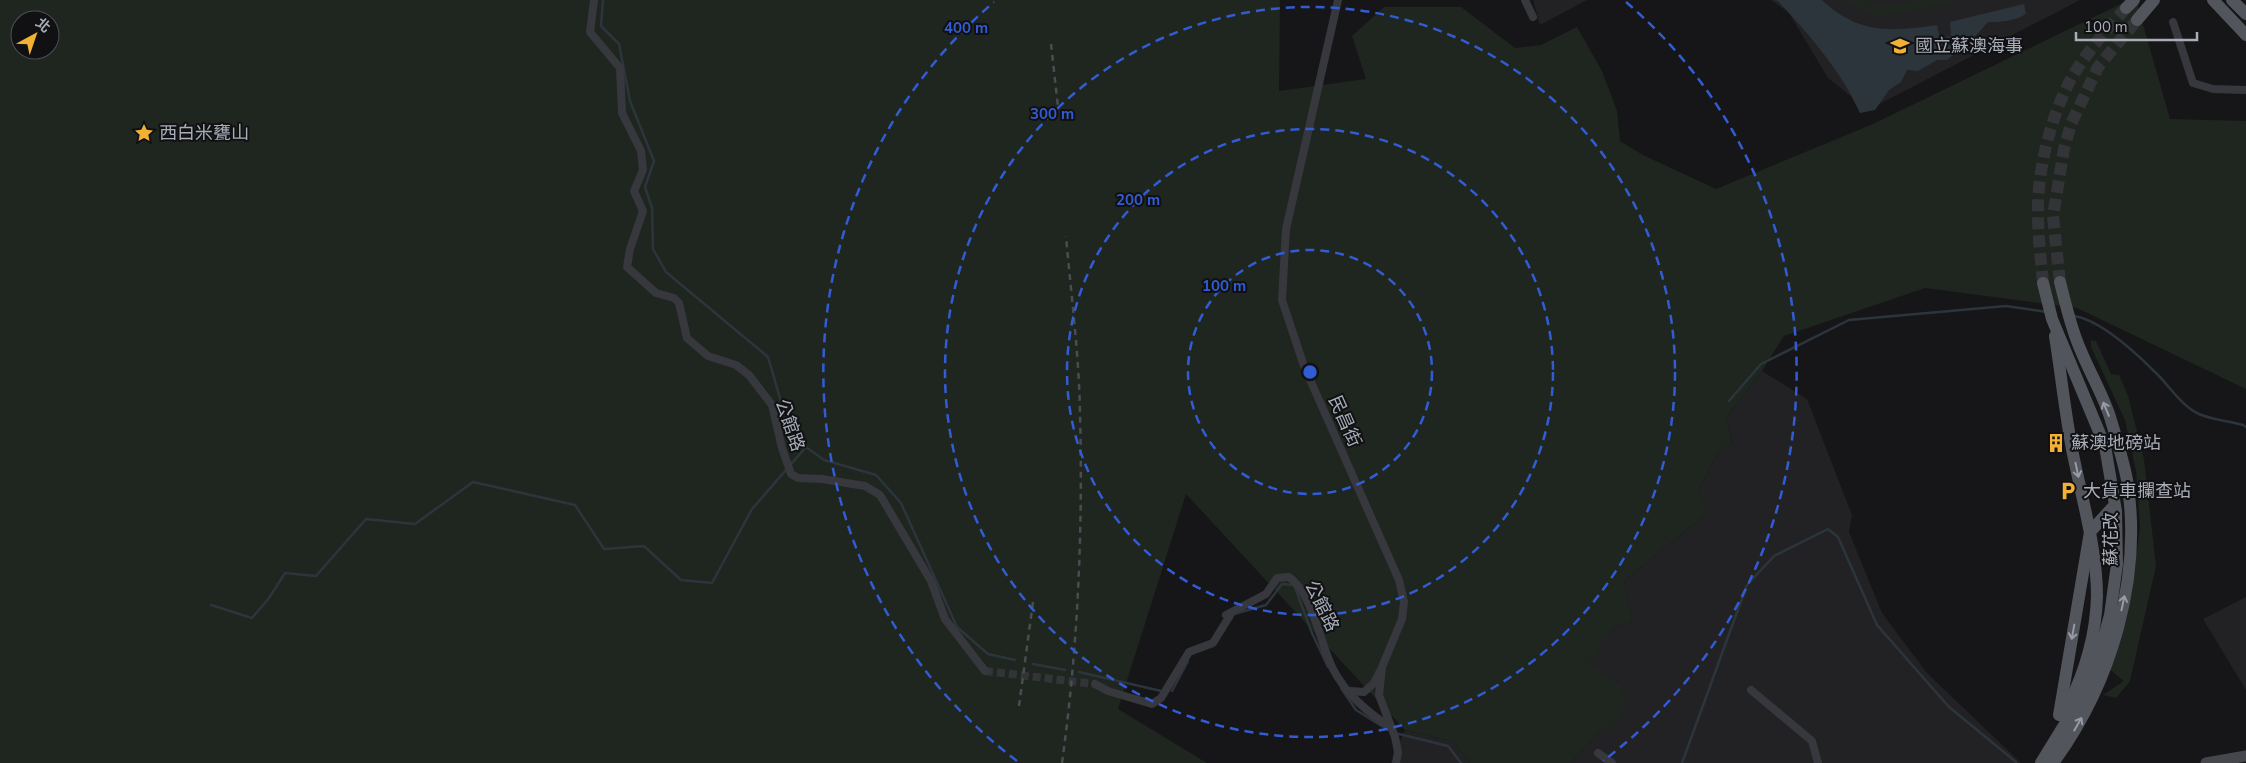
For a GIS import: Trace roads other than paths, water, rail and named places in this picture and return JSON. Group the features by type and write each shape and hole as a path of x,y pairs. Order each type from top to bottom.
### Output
{"main road":[{"path":"2138,20 2154,0"},
{"path":"2213,0 2246,35"},
{"path":"2232,0 2246,14"},
{"name":"蘇花改","path":"2060,282 2080,350 2110,415 2127,480 2130,556 2126,587 2117,630 2091,682"},
{"name":"蘇花改","path":"2043,283 2052,319 2105,446 2116,511 2117,564 2110,615 2091,682"},
{"path":"2052,319 2072,449 2090,532 2097,596 2092,640 2091,682 2079,724 2053,763"},
{"path":"2052,319 2061,346 2093,423 2106,469 2112,508 2115,559 2110,615"},
{"path":"2059,715 2090,532 2112,508"},
{"path":"2033,763 2091,682"},
{"path":"2040,763 2091,682"}],"street":[{"name":"公館路","path":"594,0 590,32 620,68 622,113 641,151 643,170 634,191 643,211 630,249 627,266 656,293 674,298 679,303 686,338 708,356 736,366 749,375 772,405 782,448 792,474 798,478 822,479 866,486 880,495 931,581 945,619 985,671"},
{"name":"民昌街","path":"1338,0 1286,229 1282,300 1304,366 1399,580 1404,602 1402,619 1382,667 1379,695 1392,728"},
{"path":"1525,0 1533,18"},
{"path":"2173,22 2193,83 2213,89 2246,90"},
{"name":"公館路","path":"1095,684 1108,691 1152,704 1161,698 1189,652 1213,642 1229,617 1226,615 1266,594 1278,578 1289,577 1300,590 1314,615 1333,669 1352,696 1392,728"},
{"path":"1350,691 1364,692 1374,683 1382,667"},
{"path":"1751,690 1812,741 1818,763"},
{"path":"1392,728 1398,752 1396,763"},
{"path":"1598,753 1612,763"},
{"path":"2206,763 2246,756"}],"waterway":[{"path":"603,0 601,26 619,44 630,101 654,161 645,187 652,208 653,249 666,272 768,357 782,405 806,447"},
{"path":"1729,401 1761,364 1849,320 2006,306 2047,312"},
{"path":"2074,316 2095,324 2118,338 2147,364 2181,401 2193,411 2209,418 2246,427"},
{"path":"211,605 252,618 269,598 285,573 316,576 366,519 415,524 473,482 575,505 604,549 644,546 681,580 712,583 752,509 806,447 824,460 876,475 901,503 957,627 988,654 1015,660"},
{"path":"1682,763 1747,585 1774,556 1828,529 1838,537 1877,625 1949,707 2016,762"},
{"path":"1231,619 1234,614 1266,605 1282,584 1294,585 1312,633 1328,667"},
{"path":"1172,691 1188,661"},
{"path":"1033,664 1065,670"},
{"path":"1079,672 1161,691"},
{"path":"1341,688 1356,710 1388,730"},
{"path":"1399,734 1448,746 1461,763"}],"tunnel":[{"path":"2043,283 2038,197 2043,162 2052,126 2064,92 2072,77 2097,41 2126,8"},
{"path":"2060,282 2053,216 2064,149 2071,124 2098,67 2137,20"},
{"path":"985,671 1095,684"}],"railway":[{"path":"1051,44 1058,107"},
{"path":"1062,763 1076,632 1081,501 1078,369 1066,236"},
{"path":"1019,706 1033,602"}],"place":[{"name":"國立蘇澳海事","path":"1900,46"},
{"name":"西白米甕山","path":"144,133"},
{"name":"蘇澳地磅站","path":"2056,443"},
{"name":"大貨車攔查站","path":"2068,491"}]}
